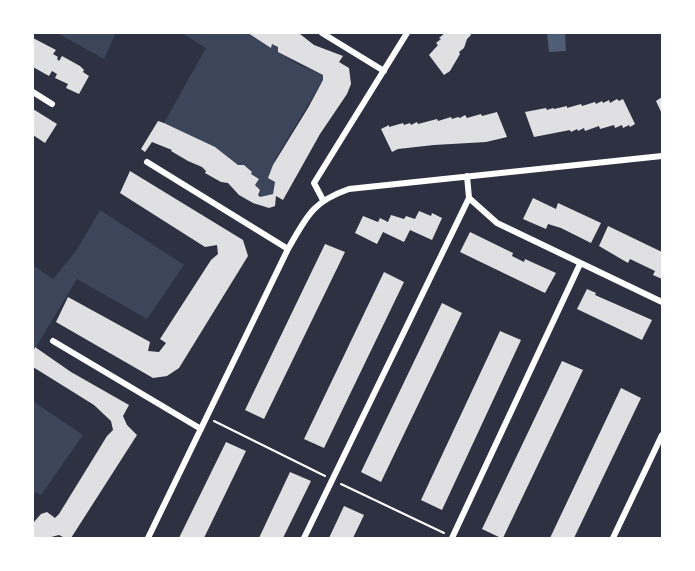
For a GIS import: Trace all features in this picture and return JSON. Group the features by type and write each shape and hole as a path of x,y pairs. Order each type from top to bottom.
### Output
{"street":[{"path":"322,33 384,71"},
{"path":"323,200 314,183 406,33"},
{"path":"33,92 52,104"},
{"path":"148,538 288,249 309,212 323,200 349,189 662,156"},
{"path":"147,162 288,249"},
{"path":"304,538 469,198 467,176"},
{"path":"469,198 497,223 662,302"},
{"path":"452,538 580,264"},
{"path":"53,341 201,429"},
{"path":"613,538 662,435"}],"shaded area":[{"path":"57,33 116,33 104,59"},
{"path":"182,33 251,33 271,47 272,44 278,47 278,52 301,66 323,75 323,80 276,158 268,178 275,182 273,194 260,197 258,195 260,190 255,185 259,179 251,174 252,172 244,165 238,165 214,147 164,123 206,48"},
{"path":"547,33 565,33 566,51 549,52"},
{"path":"100,210 184,265 147,319 77,279 33,352 33,265 53,279 76,251"},
{"path":"33,401 83,435 41,495 33,491"}],"building":[{"path":"248,33 300,34 314,45 343,56 339,62 349,68 351,84 283,200 276,196 275,206 269,208 239,195 228,183 221,182 205,173 202,167 172,150 152,142 145,152 141,149 158,121 164,123 215,147 238,165 244,165 252,172 251,174 259,179 255,185 260,190 258,195 260,197 273,194 275,182 268,178 273,165 308,108 323,80 323,75 278,52 278,47 272,44 271,48"},
{"path":"445,33 470,33 471,35 450,71 444,75 429,55 438,45 436,43 441,39 439,38"},
{"path":"33,38 56,50 53,54 58,57 59,61 62,56 80,66 89,76 79,94 66,88 68,84 55,78 57,74 52,71 49,76 33,67"},
{"path":"662,97 662,114 656,101"},
{"path":"617,99 619,101 623,99 635,124 630,127 629,125 623,128 622,125 615,128 614,125 600,129 599,126 585,131 584,128 578,131 577,129 571,132 570,130 534,137 525,112 567,106 567,108 581,104 582,106 595,102 596,104 602,101 603,103 609,100 610,103"},
{"path":"33,109 57,124 45,143 33,135"},
{"path":"497,112 507,137 486,142 434,145 398,149 392,152 381,129 389,125 389,127 410,123 411,125 417,122 418,124 451,117 452,119 460,118 465,115 467,118"},
{"path":"130,171 243,240 248,256 179,368 167,376 153,378 56,322 68,297 150,342 148,351 159,352 166,343 160,339 211,260 218,254 217,245 205,247 120,193"},
{"path":"533,198 556,209 558,203 601,223 591,243 561,228 548,224 546,229 523,219"},
{"path":"419,211 431,216 432,213 442,218 432,240 410,230 404,242 383,232 377,244 355,233 363,216 378,222 380,218 388,222 391,215 404,219 406,216 415,219"},
{"path":"608,226 662,252 662,279 653,275 655,271 630,259 628,263 599,246"},
{"path":"470,232 513,253 512,256 524,262 525,259 556,273 545,293 460,252"},
{"path":"325,244 345,252 264,419 245,410"},
{"path":"384,272 404,282 324,448 304,439"},
{"path":"587,289 596,293 595,295 652,320 642,340 577,309"},
{"path":"442,303 462,313 381,482 361,472"},
{"path":"500,331 521,340 442,510 421,500"},
{"path":"35,347 71,372 129,405 123,416 127,425 137,435 71,538 59,535 33,538 33,521 47,512 55,518 59,514 107,436 113,430 111,421 94,405 33,367"},
{"path":"562,361 583,370 501,538 482,529"},
{"path":"621,388 641,398 574,538 550,538"},
{"path":"226,442 246,451 204,538 179,538"},
{"path":"290,472 311,481 283,538 259,538"},
{"path":"344,506 364,515 353,538 329,538"}]}
